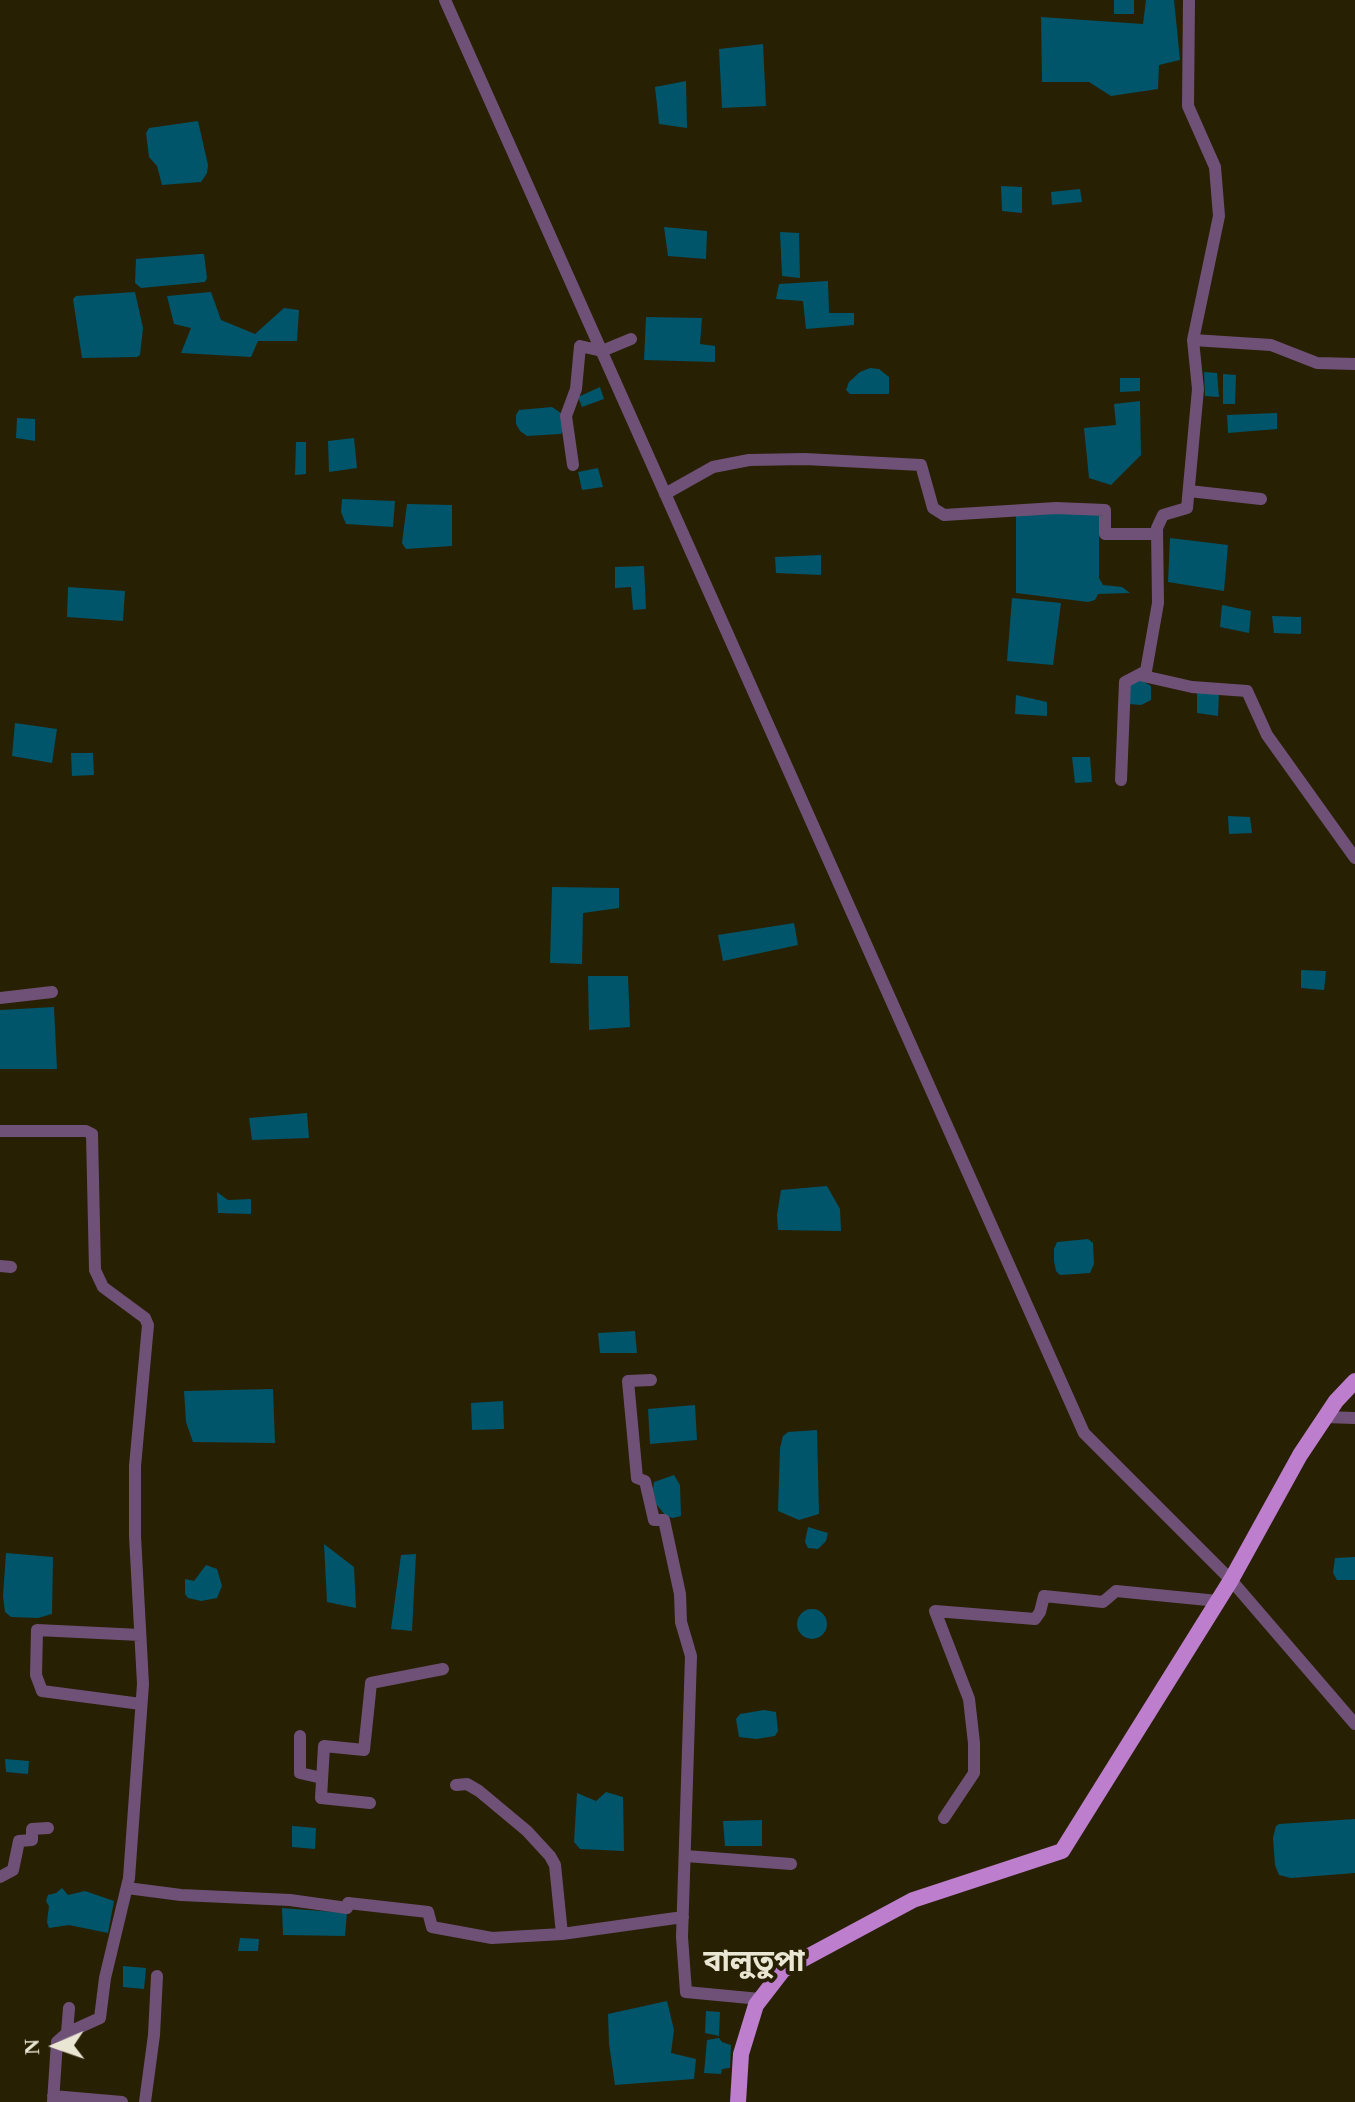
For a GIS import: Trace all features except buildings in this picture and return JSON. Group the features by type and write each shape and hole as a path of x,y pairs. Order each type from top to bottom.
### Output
{"main road":[{"path":"738,2102 741,2054 756,2005 783,1970 913,1900 1062,1851 1231,1580 1300,1455 1325,1417 1355,1381"}],"street":[{"path":"445,0 1084,1433 1231,1580 1355,1724"},
{"path":"1121,780 1125,682 1146,671 1158,603 1157,534 1163,515 1187,508 1198,389 1193,340 1219,216 1215,167 1188,106 1189,0"},
{"path":"573,465 566,416 576,389 580,346 602,351 631,339"},
{"path":"1193,340 1271,345 1317,363 1355,364"},
{"path":"665,494 713,467 749,460 805,459 921,465 933,508 944,515 1056,508 1105,510 1105,534 1157,534"},
{"path":"1189,491 1261,499"},
{"path":"1139,675 1192,687 1247,691 1267,735 1355,858"},
{"path":"0,998 52,992"},
{"path":"0,1131 86,1131 92,1134 95,1270 103,1287 145,1318 148,1325 135,1466 141,1704 127,1888 105,1978 100,2018 67,2033 57,2042 53,2099 122,2102"},
{"path":"651,1380 628,1381 637,1478 645,1481 654,1520 664,1520 680,1594 681,1622 691,1656 683,1917 686,1992 760,1999"},
{"path":"1325,1417 1355,1418"},
{"path":"944,1818 974,1773 974,1743 969,1699 935,1611 1035,1619 1044,1596 1103,1602 1116,1591 1218,1601"},
{"path":"140,1635 37,1630 36,1675 42,1691 141,1704"},
{"path":"370,1803 321,1798 324,1746 364,1750 371,1683 443,1669"},
{"path":"300,1736 300,1773 322,1778"},
{"path":"456,1785 467,1784 479,1791 527,1831 550,1856 555,1865 562,1934"},
{"path":"0,1877 13,1870 19,1841 32,1840 32,1829 48,1828"},
{"path":"686,1856 791,1864"},
{"path":"127,1888 181,1895 290,1900 347,1908 348,1903 428,1912 432,1927 492,1938 562,1934 683,1917"},
{"path":"145,2102 154,2035 157,1976"},
{"path":"67,2033 69,2008"}],"water":[{"path":"1114,0 1134,0 1134,14 1114,14"},
{"path":"1146,0 1174,0 1180,60 1159,65 1158,89 1111,96 1089,82 1042,82 1041,17 1143,24"},
{"path":"763,44 766,106 722,108 719,49"},
{"path":"686,81 687,128 659,124 655,87"},
{"path":"198,121 207,173 201,182 162,185 157,166 149,157 146,133 149,128"},
{"path":"1001,186 1022,187 1022,213 1002,211"},
{"path":"1080,189 1082,202 1052,205 1051,192"},
{"path":"664,227 707,231 706,259 668,256"},
{"path":"780,232 799,233 800,278 782,276"},
{"path":"204,254 205,282 141,288 135,283 136,259"},
{"path":"828,281 829,313 854,313 854,325 806,329 803,301 776,299 779,284"},
{"path":"135,292 143,328 140,355 82,358 73,299 76,296"},
{"path":"211,292 221,320 255,334 284,308 299,310 297,341 258,341 251,357 181,353 191,328 174,324 167,296"},
{"path":"646,317 702,318 700,344 715,346 715,362 644,360"},
{"path":"870,368 879,369 889,377 889,394 850,394 846,390 849,382"},
{"path":"1204,372 1217,373 1219,397 1205,396"},
{"path":"1223,374 1236,375 1235,404 1223,404"},
{"path":"1120,378 1140,378 1140,391 1120,392"},
{"path":"600,387 604,399 582,407 578,397"},
{"path":"1140,401 1141,455 1111,485 1089,478 1084,428 1116,425 1114,404"},
{"path":"552,407 561,413 564,429 561,434 527,436 520,431 516,424 519,410"},
{"path":"1277,413 1277,429 1228,433 1227,415"},
{"path":"17,418 35,419 35,441 16,438"},
{"path":"354,438 357,468 329,472 328,441"},
{"path":"296,442 306,442 306,474 295,475"},
{"path":"598,468 603,487 582,490 578,472"},
{"path":"342,499 395,501 393,527 346,524 341,512"},
{"path":"407,504 452,505 452,546 406,549 402,543"},
{"path":"1044,511 1099,515 1099,578 1103,585 1122,587 1130,593 1098,594 1095,600 1088,602 1016,593 1016,516"},
{"path":"1170,538 1228,545 1224,591 1168,582"},
{"path":"821,555 821,575 776,573 775,557"},
{"path":"644,566 646,609 633,610 631,587 615,588 615,567"},
{"path":"68,587 125,591 123,621 67,617"},
{"path":"1012,598 1061,603 1053,665 1007,661"},
{"path":"1222,605 1251,611 1249,633 1220,627"},
{"path":"1272,616 1301,617 1301,634 1274,633"},
{"path":"1141,680 1151,686 1151,700 1141,705 1129,704 1129,685"},
{"path":"1197,692 1219,693 1218,716 1197,713"},
{"path":"1016,695 1047,702 1047,716 1015,714"},
{"path":"15,723 57,729 52,763 12,756"},
{"path":"71,753 93,753 94,775 72,776"},
{"path":"1072,757 1090,757 1092,782 1075,783"},
{"path":"1228,816 1250,817 1252,833 1229,834"},
{"path":"552,887 619,888 619,908 583,913 582,964 550,963"},
{"path":"794,923 798,945 723,961 718,935"},
{"path":"1301,970 1326,971 1324,990 1301,988"},
{"path":"588,976 628,976 630,1027 589,1030"},
{"path":"54,1007 57,1069 0,1069 0,1010"},
{"path":"307,1113 309,1138 252,1140 249,1118"},
{"path":"827,1186 840,1209 841,1231 778,1230 781,1190"},
{"path":"217,1192 228,1200 251,1199 251,1214 218,1213"},
{"path":"1088,1239 1093,1243 1094,1264 1090,1273 1060,1275 1054,1261 1057,1242"},
{"path":"635,1331 637,1353 600,1353 598,1333"},
{"path":"273,1389 275,1443 193,1442 186,1422 184,1391"},
{"path":"503,1401 504,1429 472,1430 471,1403"},
{"path":"695,1405 697,1440 650,1444 648,1409"},
{"path":"817,1430 819,1514 799,1520 778,1511 780,1448 783,1436 788,1432"},
{"path":"674,1475 680,1485 681,1516 673,1518 666,1516 656,1504 653,1489 654,1482"},
{"path":"808,1527 828,1533 826,1541 818,1549 808,1548 805,1542"},
{"path":"324,1544 354,1567 356,1608 327,1602"},
{"path":"6,1553 53,1557 52,1614 38,1618 11,1617 5,1612"},
{"path":"416,1554 412,1631 391,1629 401,1555"},
{"path":"1355,1557 1355,1580 1337,1580 1333,1573 1335,1558"},
{"path":"206,1565 217,1569 222,1586 217,1598 201,1601 188,1598 185,1579 194,1581"},
{"path":"812,1609 823,1613 827,1624 823,1635 812,1639 801,1635 797,1624 801,1613"},
{"path":"764,1710 776,1712 778,1731 775,1736 756,1739 739,1737 736,1719 740,1714"},
{"path":"5,1759 29,1761 28,1774 6,1772"},
{"path":"606,1792 623,1797 624,1851 580,1849 574,1842 577,1793 596,1801"},
{"path":"1355,1819 1355,1873 1291,1878 1279,1875 1273,1838 1276,1826"},
{"path":"762,1820 762,1846 725,1846 723,1821"},
{"path":"292,1826 316,1828 315,1849 292,1847"},
{"path":"62,1888 68,1895 85,1891 114,1901 108,1933 69,1925 49,1928 49,1906 46,1901 48,1895"},
{"path":"282,1908 347,1913 345,1936 283,1935"},
{"path":"240,1938 259,1939 258,1951 238,1951"},
{"path":"123,1966 146,1968 144,1989 123,1987"},
{"path":"667,2001 674,2030 671,2053 696,2059 694,2079 615,2085 608,2014"},
{"path":"706,2011 720,2012 719,2036 705,2033"},
{"path":"719,2038 731,2045 730,2068 722,2069 721,2074 704,2073 707,2040"}],"district":[{"name":"বালুতুপা","path":"754,1963"}]}
